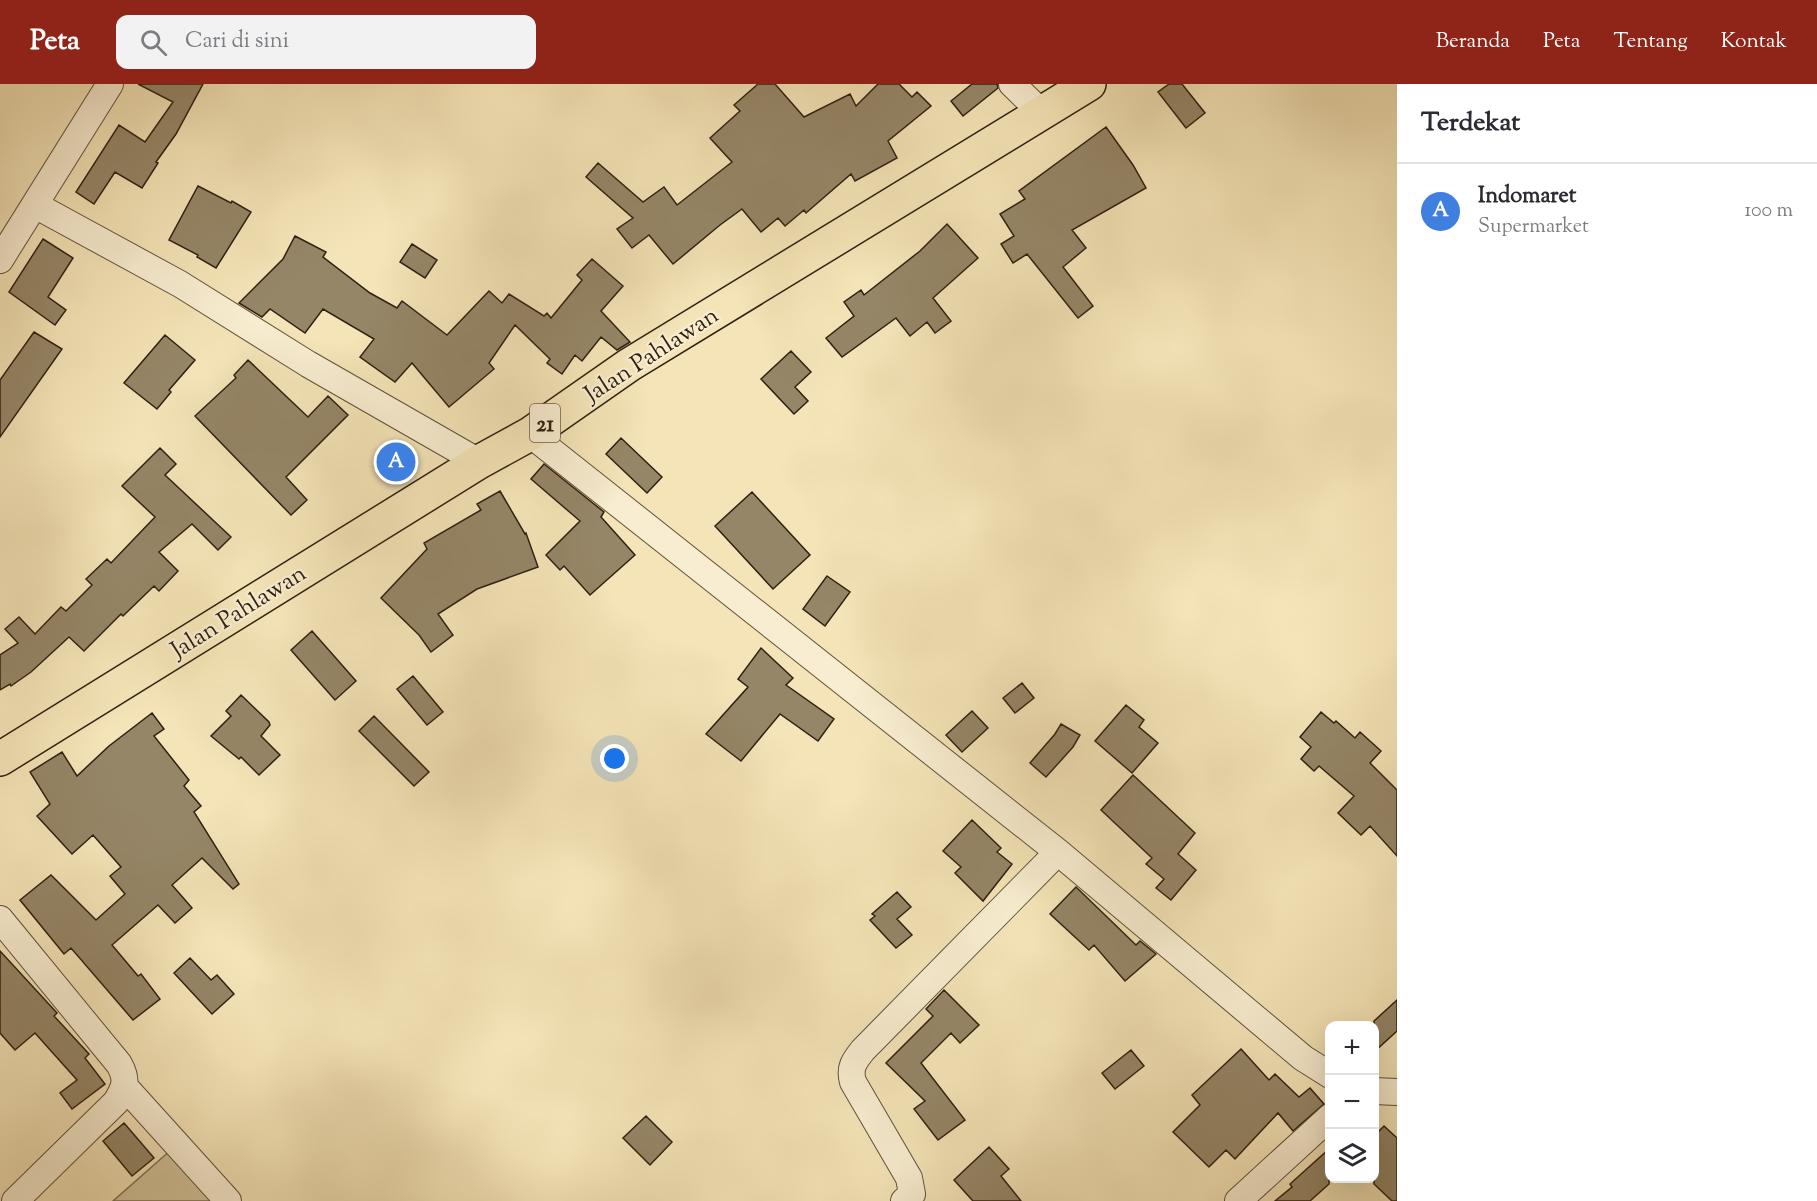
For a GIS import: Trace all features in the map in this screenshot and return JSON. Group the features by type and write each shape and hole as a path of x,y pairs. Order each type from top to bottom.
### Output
{"highway":[{"name":"Jalan Pahlawan","path":"0,759 479,462 530,434 629,365 1089,84"}],"street":[{"path":"0,260 110,84"},
{"path":"1012,84 1042,114"},
{"path":"35,205 180,284 308,363 479,462"},
{"path":"530,434 1058,852 1303,1058 1325,1072"},
{"path":"911,1199 909,1178 853,1082 850,1071 863,1050 1058,852"},
{"path":"0,919 126,1075 125,1087 116,1102 15,1201"},
{"path":"125,1087 228,1201"},
{"path":"1379,1091 1397,1092"},
{"path":"1238,1201 1325,1121"}],"shaded area":[{"path":"180,1142 233,1201 113,1201"}],"building":[{"path":"138,84 203,84 176,134 156,162 158,163 142,188 115,172 94,204 76,192 119,125 145,142 173,102"},
{"path":"758,84 775,84 804,117 850,94 856,106 878,84 899,84 912,97 917,92 931,106 888,141 897,158 855,181 851,174 806,213 804,210 785,226 778,218 761,232 742,209 673,264 649,235 632,248 617,229 633,218 586,177 598,163 643,202 664,187 677,205 732,162 710,138 740,111 734,105"},
{"path":"972,84 997,84 998,88 963,116 951,101"},
{"path":"1169,84 1182,84 1205,113 1186,128 1158,92"},
{"path":"1106,127 1146,188 1072,230 1086,248 1063,267 1093,306 1078,318 1027,254 1013,263 1001,244 1014,236 1000,214 1025,199 1019,191"},
{"path":"198,186 251,212 216,268 197,257 198,255 169,240"},
{"path":"947,224 978,258 933,298 951,321 935,333 927,322 910,336 896,318 842,357 826,338 854,316 844,302 861,290 864,295 920,251"},
{"path":"295,236 326,252 323,257 370,293 397,308 402,301 447,335 489,291 502,303 509,294 544,316 547,313 551,318 582,280 577,275 592,259 623,286 601,311 630,342 617,350 601,337 582,361 575,355 562,374 547,363 550,359 515,325 489,363 494,369 449,407 412,363 395,382 360,357 374,339 323,309 305,333 270,309 262,317 239,303 283,259"},
{"path":"43,239 73,258 48,297 66,310 55,325 9,292"},
{"path":"412,244 437,260 425,278 400,262"},
{"path":"34,332 62,349 0,437 0,380"},
{"path":"165,335 195,360 169,390 171,392 157,409 124,383"},
{"path":"791,351 811,372 795,387 808,401 794,414 761,379"},
{"path":"248,360 308,417 328,396 348,415 286,477 307,500 291,515 195,416 236,378 234,375"},
{"path":"621,438 662,477 647,493 606,454"},
{"path":"160,448 176,464 165,475 231,537 218,550 192,524 159,552 178,571 159,591 154,586 123,616 121,614 84,651 69,637 31,672 11,686 10,684 0,690 0,655 18,643 5,629 19,617 35,634 61,607 66,611 92,585 86,579 107,559 111,563 155,517 122,486"},
{"path":"544,464 604,512 601,517 635,555 590,595 564,566 560,570 546,555 580,521 531,479"},
{"path":"500,491 526,533 538,567 477,589 438,614 453,635 431,652 419,635 381,598 427,549 424,543 481,510 477,504"},
{"path":"752,492 810,555 773,589 715,526"},
{"path":"827,576 850,592 825,626 803,609"},
{"path":"312,631 356,681 335,700 291,650"},
{"path":"761,648 793,678 786,685 834,719 818,741 780,714 741,761 706,734 748,687 738,679"},
{"path":"413,676 443,712 427,725 397,689"},
{"path":"1022,683 1034,698 1015,713 1003,698"},
{"path":"241,695 269,722 270,725 261,736 280,755 259,775 241,757 239,759 211,736 231,716 226,711"},
{"path":"1126,705 1144,720 1139,727 1158,743 1132,773 1095,741"},
{"path":"972,711 988,728 962,752 946,735"},
{"path":"1321,712 1334,723 1336,721 1355,738 1360,732 1381,751 1370,763 1397,790 1397,856 1370,826 1361,835 1338,813 1354,796 1319,766 1314,771 1301,759 1311,747 1300,737"},
{"path":"152,713 164,729 154,736 189,780 184,786 201,806 194,812 239,884 233,889 202,858 172,885 192,908 175,923 158,905 112,945 138,976 141,974 160,999 133,1020 71,948 64,954 20,900 51,875 96,920 125,894 110,876 121,867 93,835 72,854 37,816 50,804 30,772 62,752 77,776 109,746"},
{"path":"374,716 429,772 414,786 359,731"},
{"path":"1061,724 1080,735 1073,747 1046,777 1030,763"},
{"path":"1133,775 1195,833 1178,854 1196,870 1171,900 1156,888 1164,879 1146,864 1152,858 1101,810"},
{"path":"972,820 1001,848 997,852 1012,864 983,901 955,873 961,867 943,851"},
{"path":"1076,887 1136,945 1140,941 1156,954 1125,981 1094,945 1089,950 1050,914"},
{"path":"897,892 911,907 897,919 912,935 896,948 870,920 875,916 872,914"},
{"path":"0,951 57,1013 54,1016 89,1054 85,1058 105,1084 72,1109 60,1093 77,1080 35,1033 15,1050 0,1033"},
{"path":"190,958 211,980 217,975 234,994 212,1014 174,973"},
{"path":"944,990 979,1025 960,1043 951,1033 921,1063 965,1120 938,1140 914,1109 925,1101 886,1063 933,1016 926,1009"},
{"path":"1397,1000 1397,1031 1379,1047 1379,1021 1374,1021"},
{"path":"1241,1049 1269,1080 1275,1074 1299,1097 1310,1088 1324,1104 1293,1131 1278,1113 1235,1159 1226,1150 1209,1167 1173,1132 1200,1105 1192,1095"},
{"path":"1131,1050 1144,1066 1115,1089 1102,1073"},
{"path":"646,1116 672,1142 650,1165 623,1138"},
{"path":"124,1123 154,1158 132,1176 103,1141"},
{"path":"1384,1126 1397,1138 1397,1201 1392,1201 1374,1184 1379,1183 1379,1131"},
{"path":"989,1147 1009,1169 1001,1176 1021,1201 973,1201 954,1180"},
{"path":"1325,1153 1325,1183 1329,1184 1310,1201 1275,1201 1292,1187 1290,1184"}],"place":[{"name":"Indomaret","path":"396,462"}]}
